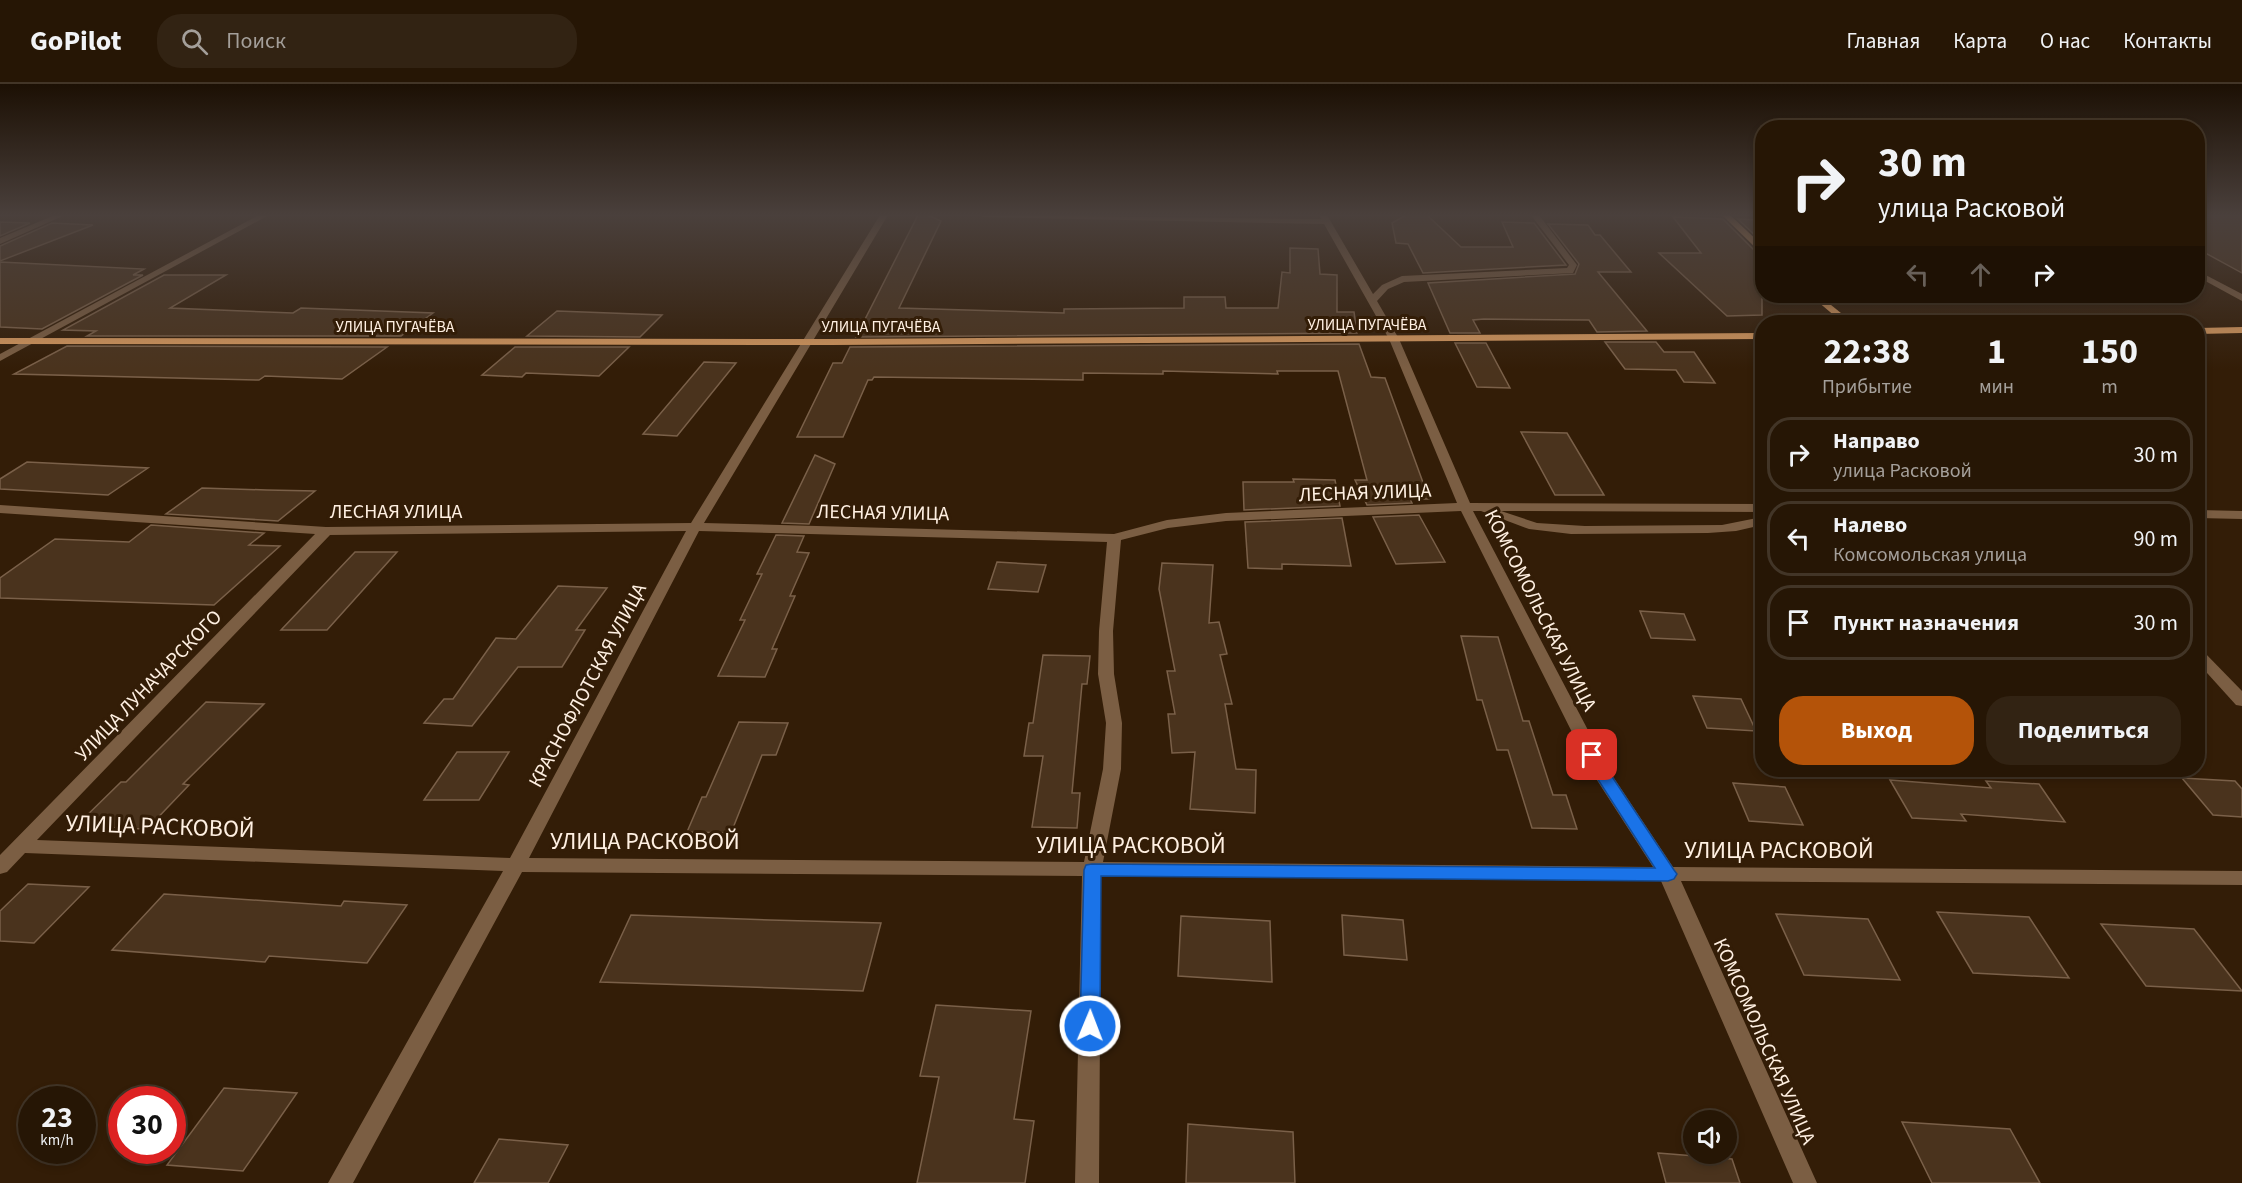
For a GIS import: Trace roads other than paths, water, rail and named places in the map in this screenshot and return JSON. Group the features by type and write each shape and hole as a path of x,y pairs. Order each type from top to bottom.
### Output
{"main road":[{"path":"1824,303 1838,315"},
{"path":"2205,331 2242,330"},
{"name":"УЛИЦА ПУГАЧЁВА","path":"0,341 807,342 1755,336"}],"street":[{"path":"0,358 169,266"},
{"name":"КРАСНОФЛОТСКАЯ УЛИЦА","path":"340,1183 516,865 695,527 853,266"},
{"name":"КОМСОМОЛЬСКАЯ УЛИЦА","path":"1352,266 1395,339 1602,774 1668,874 1805,1183"},
{"path":"1372,300 1385,287 1402,279 1570,271 1572,266"},
{"path":"2205,278 2242,297"},
{"path":"1473,507 1542,528 1714,529 1755,524"},
{"name":"ЛЕСНАЯ УЛИЦА","path":"0,509 326,531 695,527 1114,538 1167,524 1226,518 1473,507 1755,508"},
{"path":"2205,514 2242,515"},
{"name":"УЛИЦА ЛУНАЧАРСКОГО","path":"0,867 326,531"},
{"path":"1087,1183 1092,870 1112,769 1114,723 1106,674 1106,632 1114,538"},
{"path":"2205,661 2242,701"},
{"name":"УЛИЦА РАСКОВОЙ","path":"21,846 516,865 2242,878"}]}
